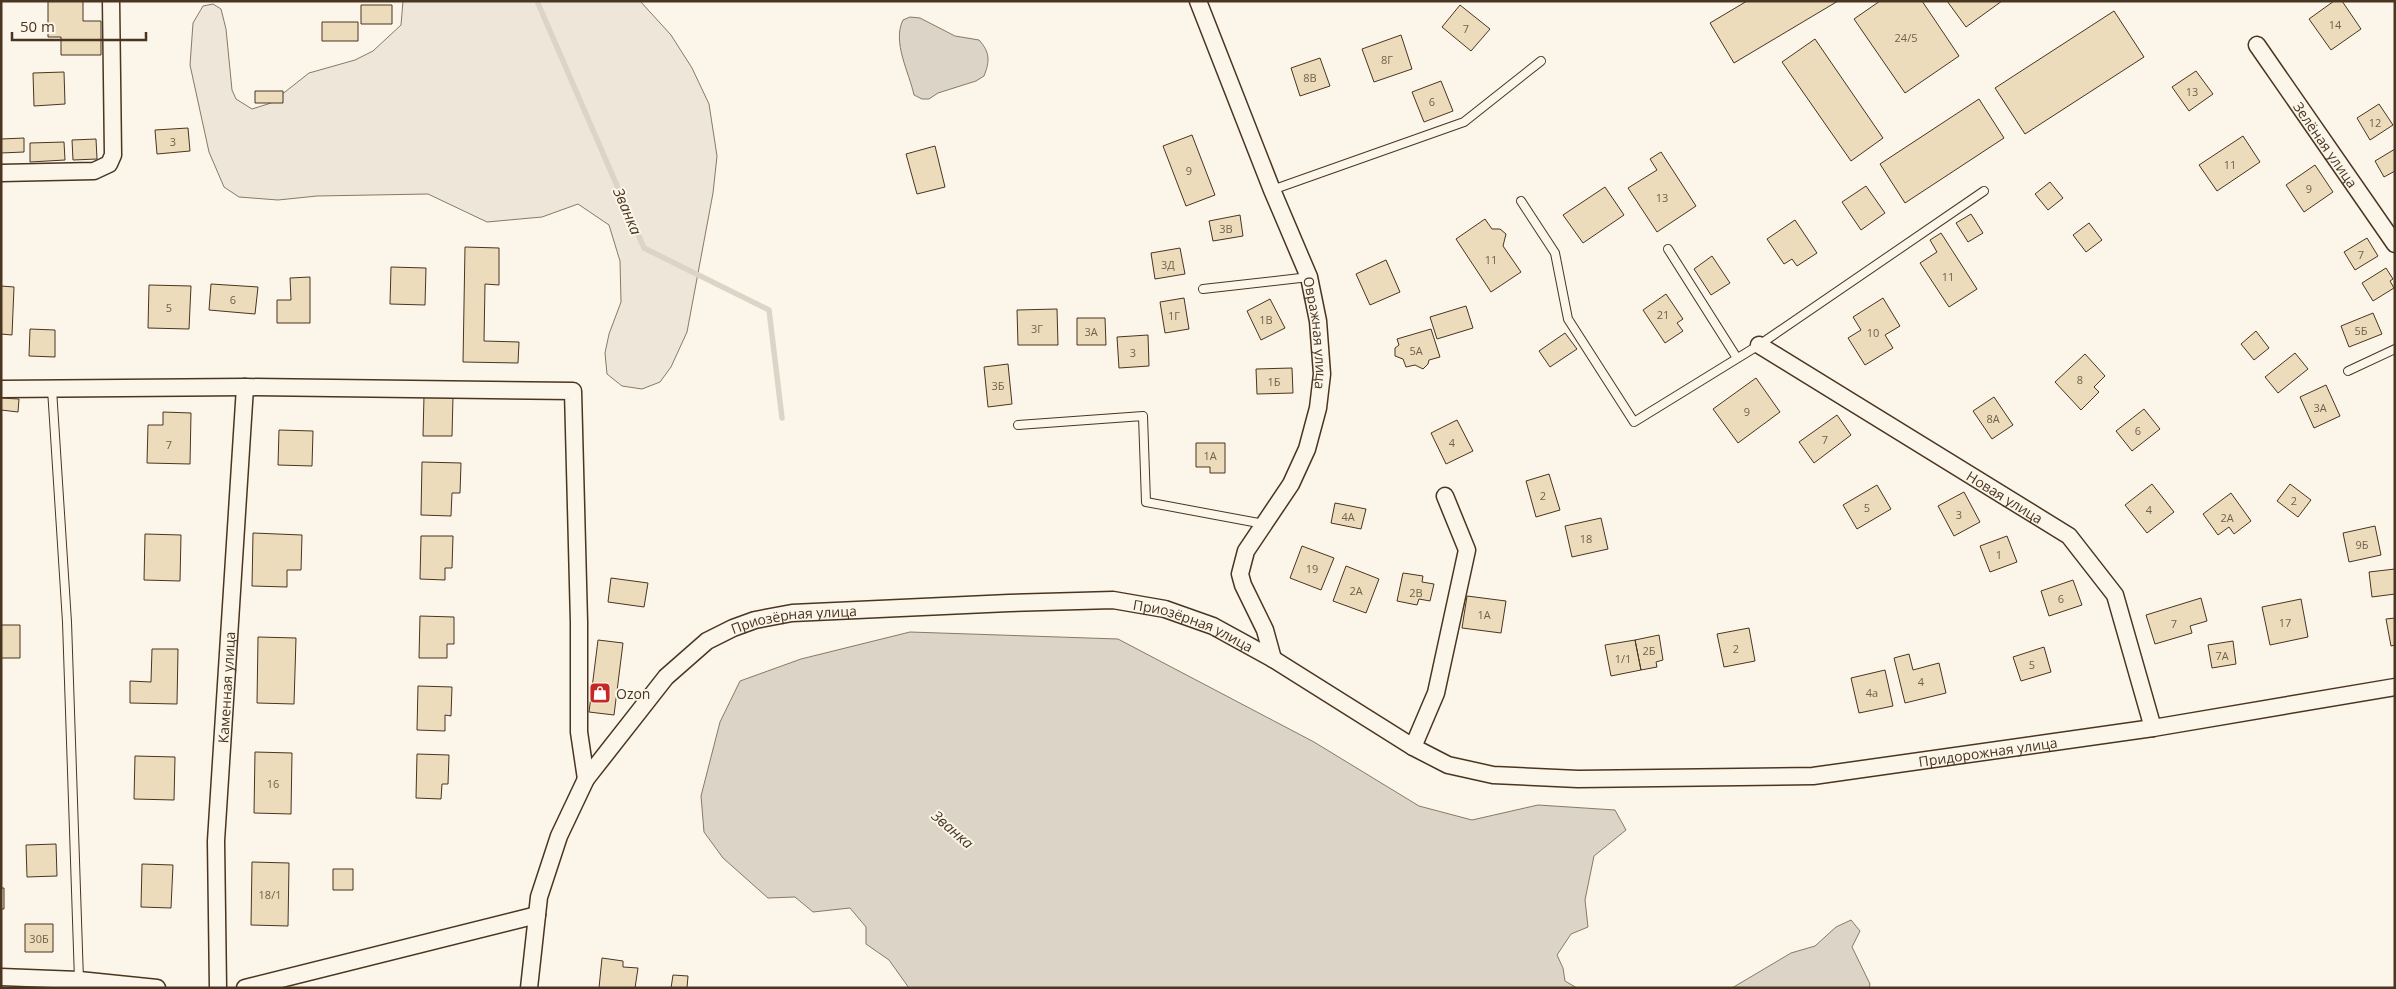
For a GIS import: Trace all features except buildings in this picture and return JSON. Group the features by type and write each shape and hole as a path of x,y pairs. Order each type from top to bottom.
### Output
{"street":[{"path":"1,172 94,171 108,164 113,155 111,1"},
{"name":"Овражная улица","path":"1198,1 1272,190 1309,277 1318,321 1322,374 1318,408 1307,449 1291,484 1246,551 1240,574 1243,585 1265,630 1272,659"},
{"name":"Зелёная улица","path":"2257,45 2395,244"},
{"name":"Новая улица","path":"1759,345 2069,536 2115,595 2153,728"},
{"path":"1,390 245,387 573,391 579,622 579,732 586,779"},
{"name":"Каменная улица","path":"218,988 216,841 245,387"},
{"path":"1413,747 1436,693 1467,550 1445,496"},
{"name":"Приозёрная улица","path":"529,988 539,897 559,836 586,779 666,677 707,641 733,628 756,620 792,613 1009,602 1113,600 1165,608 1213,626 1272,659 1413,747"},
{"name":"Придорожная улица","path":"1413,747 1448,765 1493,775 1578,779 1813,776 2153,728 2395,687"},
{"path":"245,988 537,914"},
{"path":"1,977 79,980 157,988"}],"lane":[{"path":"1272,190 1464,122 1541,61"},
{"path":"1522,201 1554,253 1568,319 1634,422 1759,345 1984,192"},
{"path":"1668,249 1737,358"},
{"path":"1203,289 1309,277"},
{"path":"2348,371 2395,349"},
{"path":"52,388 67,622 79,980"},
{"path":"1018,425 1143,416 1146,502 1264,524"}],"shaded area":[{"path":"403,1 640,1 671,35 692,68 709,104 717,156 713,193 687,332 671,367 660,382 642,389 622,386 607,374 605,353 609,334 621,302 620,261 609,225 578,204 542,217 487,222 428,194 317,196 278,200 239,197 224,187 209,152 190,65 193,23 203,6 213,4 221,9 226,29 232,90 236,99 252,109 271,103 309,73 355,60 373,51 401,25"}],"water":[{"path":"910,17 920,18 955,36 979,40 988,57 984,76 976,81 938,93 929,99 922,99 914,95 902,57 899,38 903,20"},
{"path":"910,632 1118,639 1314,742 1419,806 1472,820 1538,805 1615,810 1626,830 1594,856 1585,900 1588,927 1571,934 1557,955 1563,968 1565,981 1577,988 909,988 889,960 866,944 866,927 850,908 813,912 795,897 768,898 723,858 704,832 701,796 720,722 740,681 801,659"},
{"path":"1851,920 1860,931 1852,947 1870,984 1869,988 1732,988 1791,953 1815,946 1836,927"}],"waterway":[{"name":"Званка","path":"537,1 644,248 769,310 782,418"}],"place":[{"name":"Ozon","path":"600,693"}]}
